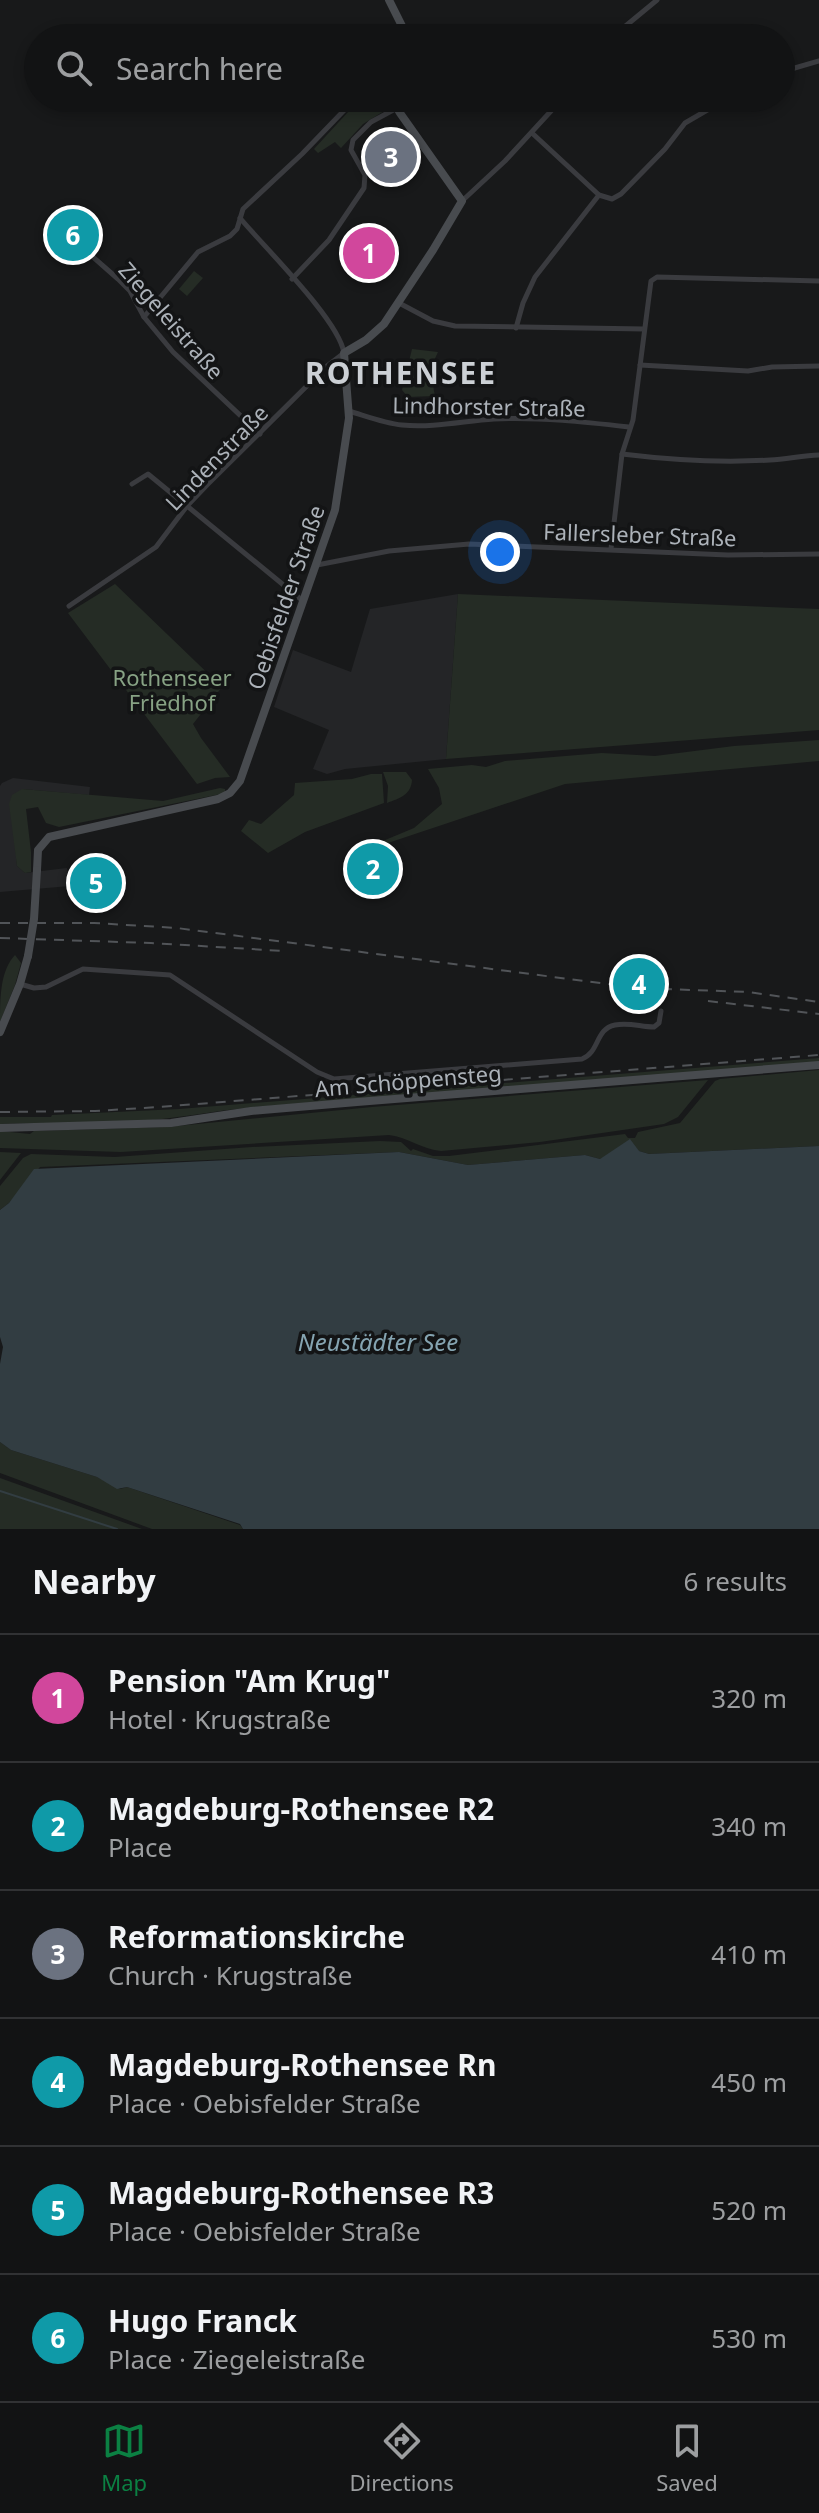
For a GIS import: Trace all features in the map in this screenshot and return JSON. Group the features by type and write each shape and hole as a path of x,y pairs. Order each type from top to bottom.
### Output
{"street":[{"path":"389,0 401,24"},
{"path":"628,24 657,0"},
{"path":"795,68 819,61"},
{"path":"144,317 198,252 230,236 237,229 243,209 342,112"},
{"path":"292,279 335,233 365,186 365,175 351,150 354,137 385,112"},
{"path":"404,112 462,201"},
{"path":"240,218 319,308 341,340 344,353 377,331 433,250 462,201 551,112"},
{"path":"532,133 606,199 618,197 665,149 685,123 704,112"},
{"path":"516,328 535,277 599,195"},
{"name":"Ziegeleistraße","path":"60,228 130,291 144,317 173,352 260,434"},
{"path":"611,549 622,454 633,420 651,281 657,277 819,281"},
{"path":"398,302 446,325 644,329"},
{"name":"Oebisfelder Straße","path":"0,1032 28,956 36,906 38,850 49,837 224,797 240,781 336,505 349,411 344,353"},
{"name":"Lindenstraße","path":"69,606 156,547 187,506 327,366 344,353"},
{"path":"640,365 748,371 819,366"},
{"name":"Lindhorster Straße","path":"349,411 404,425 533,419 629,427"},
{"path":"622,454 713,461 819,455"},
{"path":"132,484 148,474 303,601"},
{"name":"Fallersleber Straße","path":"317,565 389,551 451,545 728,555 819,554"},
{"path":"20,984 46,987 83,969 170,975 317,1072 334,1079 582,1059 594,1051 607,1027 627,1024 654,1027 659,1023 661,1011"},
{"name":"Am Schöppensteg","path":"0,1128 171,1123 296,1107 819,1065"}],"shaded area":[{"path":"458,594 446,759 345,769 327,774 313,769 329,730 274,707 293,650 351,672 370,609"},
{"path":"13,778 90,787 89,795 22,789 15,842 17,866 25,873 67,868 70,886 0,892 0,786"}],"green space":[{"path":"348,112 382,112 363,124 341,148 335,142 318,153 314,149"},
{"path":"194,271 203,278 187,296 179,289"},
{"path":"412,349 438,352 432,374 435,396 408,397 402,390"},
{"name":"Rothenseer Friedhof","path":"115,584 222,687 193,724 230,777 197,784 68,613"},
{"path":"458,594 819,609 819,730 446,759"},
{"path":"819,740 819,761 565,784 379,846 378,843 414,828 442,804 439,788 428,769 472,765 486,767 505,761 602,753 655,756"},
{"path":"383,772 406,772 412,780 407,793 387,803 388,786"},
{"path":"382,774 384,803 305,832 268,853 241,831 249,820 261,824 294,795 295,783 352,779"},
{"path":"220,788 225,792 59,827 46,823 38,807 26,809 31,872 25,873 17,866 9,804 12,795 22,789 163,801"},
{"path":"15,955 21,963 0,1022 4,977"},
{"path":"819,1058 819,1063 255,1107 131,1122 0,1124 0,1117 179,1109"},
{"path":"819,1070 819,1146 649,1154 639,1151 600,1159 585,1155 468,1165 399,1152 40,1167 0,1210 0,1186 23,1158 31,1154 115,1157 380,1141 401,1142 411,1151 449,1156 625,1134 628,1138 635,1138 638,1132 680,1123 720,1079"},
{"path":"708,1080 678,1117 664,1124 540,1142 441,1151 389,1135 121,1152 0,1148 0,1131 30,1134 34,1131 167,1127"},
{"path":"0,1152 21,1153 0,1180"},
{"path":"0,1442 11,1450 97,1477 120,1489 127,1487 240,1525 243,1529 152,1529 0,1473"},
{"path":"0,1478 142,1529 0,1529"}],"water":[{"name":"Neustädter See","path":"630,1139 639,1151 649,1154 819,1146 819,1529 243,1529 240,1524 127,1487 117,1489 97,1477 11,1450 0,1442 0,1364 3,1347 0,1337 0,1210 9,1203 34,1169 399,1152 468,1165 585,1155 600,1159"}],"waterway":[{"path":"0,1491 117,1529"}],"railway":[{"path":"0,923 94,923 177,928 638,988 748,992 819,1002"},
{"path":"0,938 283,951"},
{"path":"708,1001 819,1014"},
{"path":"0,1112 159,1107 819,1055"}],"place":[{"name":"Reformationskirche","path":"391,157"},
{"name":"Hugo Franck","path":"73,235"},
{"name":"Pension \"Am Krug\"","path":"369,253"},
{"name":"Magdeburg-Rothensee R2","path":"373,869"},
{"name":"Magdeburg-Rothensee R3","path":"96,883"},
{"name":"Magdeburg-Rothensee Rn","path":"639,984"}],"district":[{"name":"ROTHENSEE","path":"401,372"}]}
